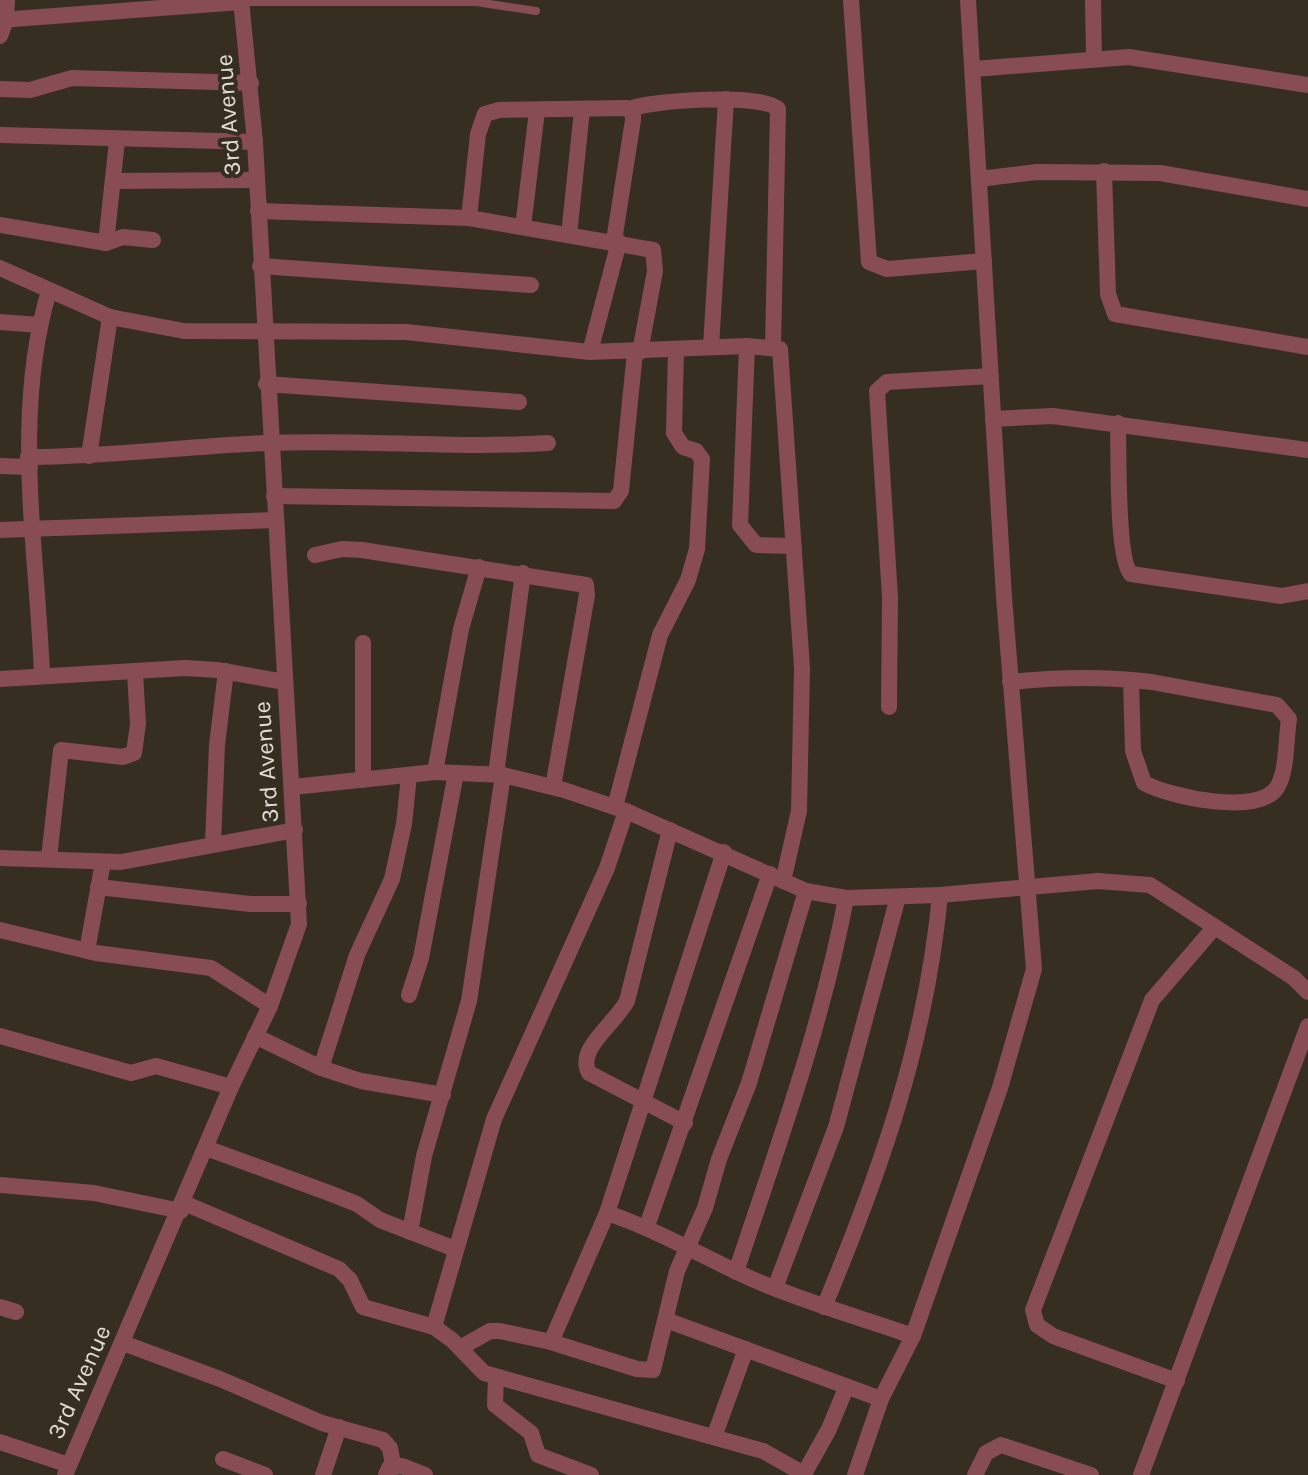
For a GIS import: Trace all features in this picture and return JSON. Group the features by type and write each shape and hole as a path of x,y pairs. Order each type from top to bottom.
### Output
{"street":[{"path":"7,0 2,25 241,1"},
{"path":"851,0 869,262 887,269 984,261"},
{"path":"855,1475 881,1399 913,1336 1000,1088 1034,969 1010,682 968,0"},
{"path":"1093,0 1094,58"},
{"name":"3rd Avenue","path":"67,1470 231,1087 270,1006 295,937 299,904 269,443 255,142 241,1"},
{"path":"974,69 1129,57 1308,85"},
{"path":"0,89 30,90 72,78 251,83"},
{"path":"711,347 726,99"},
{"path":"469,218 481,118 499,110 630,109 648,104 726,99 772,103 779,114 773,347"},
{"path":"590,352 616,241 631,139 633,113 630,109"},
{"path":"569,235 582,110"},
{"path":"523,227 537,111"},
{"path":"0,135 117,141 255,142"},
{"path":"106,243 117,141"},
{"path":"979,179 1037,172 1104,171 1201,178 1308,199"},
{"path":"1104,171 1107,285 1110,308 1115,314 1308,347"},
{"path":"113,181 257,180"},
{"path":"258,211 469,218 616,241 655,254 638,352 621,491 614,501 274,496"},
{"path":"0,225 106,243 123,237 153,240"},
{"path":"260,266 531,285"},
{"path":"0,268 110,317 184,331 406,332 590,352 747,346 773,347 782,352 802,668 799,811 647,1226"},
{"path":"42,675 35,531 26,434 39,325 49,291"},
{"path":"89,456 110,317"},
{"path":"0,322 39,325"},
{"path":"747,346 740,525 756,545 793,546"},
{"path":"434,1327 494,1119 607,868 660,635 688,580 697,549 702,459 700,453 676,442 676,349"},
{"path":"889,707 890,597 877,391 887,382 991,376"},
{"path":"266,384 519,402"},
{"path":"993,419 1053,416 1308,450"},
{"path":"1118,423 1122,539 1126,566 1131,574 1281,596 1308,591"},
{"path":"0,466 269,443 496,446 548,443"},
{"path":"0,530 275,520"},
{"path":"315,555 362,550 523,573 579,583 587,589 553,787"},
{"path":"435,772 461,629 479,567"},
{"path":"410,1232 424,1156 469,1001 523,573"},
{"path":"363,643 363,780"},
{"path":"0,679 185,668 226,671 285,682"},
{"path":"213,843 217,745 226,671"},
{"path":"49,858 61,750 123,757 134,753 138,734 135,673"},
{"path":"1010,682 1099,676 1131,680 1280,706 1289,719 1279,785 1265,799 1252,803 1175,794 1144,783 1136,770 1133,751 1131,680"},
{"path":"293,787 435,772 499,774 621,809 724,852 806,891 846,898 940,895 1029,884 1140,882 1150,885 1213,929 1294,978 1308,992"},
{"path":"409,995 424,944 456,773"},
{"path":"321,1068 357,955 392,879 404,824 409,776"},
{"path":"0,858 103,862 295,830"},
{"path":"670,830 627,1001 616,1021 588,1048 585,1061 589,1073 685,1123"},
{"path":"551,1342 607,1213 724,852"},
{"path":"87,951 103,862"},
{"path":"98,887 250,904 299,904"},
{"path":"460,1348 490,1331 551,1342 649,1372 655,1364 677,1271 749,1083 806,891"},
{"path":"824,1307 904,1094 925,1011 940,895"},
{"path":"775,1288 836,1127 898,897"},
{"path":"736,1272 794,1101 836,950 846,898"},
{"path":"1177,1381 1053,1336 1037,1325 1033,1310 1152,1000 1213,929"},
{"path":"0,930 87,951 134,955 177,966 211,968 270,1006"},
{"path":"1141,1475 1308,1026"},
{"path":"0,1036 131,1073 156,1066 231,1087"},
{"path":"255,1036 321,1068 361,1081 443,1095"},
{"path":"206,1148 357,1204 380,1220 455,1249"},
{"path":"0,1185 94,1193 182,1207 339,1269 350,1280 363,1307 434,1327 460,1348 476,1367 496,1377 763,1451 804,1474 846,1388"},
{"path":"607,1213 647,1226 736,1272 775,1288 913,1336"},
{"path":"666,1320 881,1399"},
{"path":"123,1343 339,1427 383,1440 390,1448 389,1470 425,1475"},
{"path":"714,1437 746,1349"},
{"path":"496,1377 495,1405 531,1433 538,1455 591,1475"},
{"path":"323,1475 339,1427"},
{"path":"0,1442 67,1470"},
{"path":"975,1475 986,1453 1001,1445 1091,1475"},
{"path":"223,1459 265,1475"}],"lane":[{"path":"241,1 476,2 536,11"}]}
